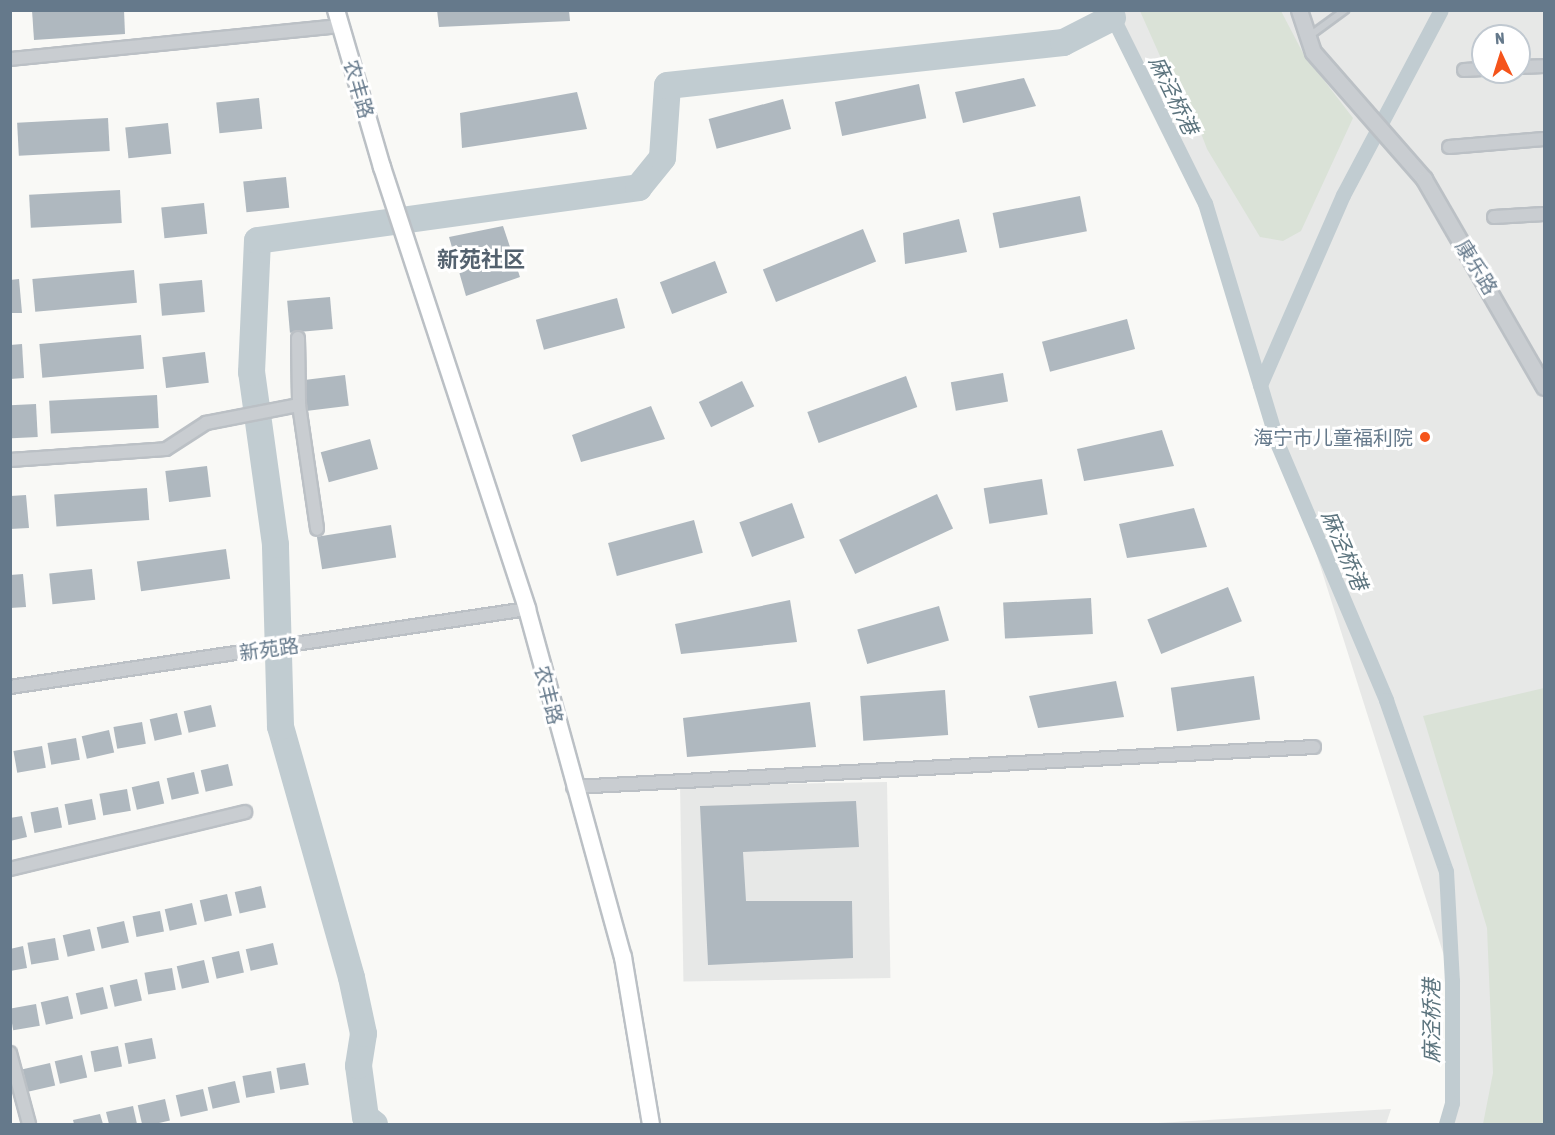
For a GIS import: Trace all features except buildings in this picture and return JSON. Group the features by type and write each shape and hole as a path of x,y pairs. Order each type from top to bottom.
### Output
{"main road":[{"name":"农丰路","path":"339,18 382,167 527,609 573,787 623,957 651,1125"}],"street":[{"path":"1299,10 1308,37"},
{"path":"10,58 339,18"},
{"name":"康乐路","path":"1308,37 1313,52 1424,179 1545,387"},
{"path":"1464,70 1471,70"},
{"path":"1449,147 1545,139"},
{"path":"1494,217 1545,214"},
{"path":"298,338 299,405 317,529"},
{"path":"10,460 166,449 212,422 299,405"},
{"name":"新苑路","path":"10,687 527,609"},
{"path":"573,787 1314,747"},
{"path":"10,869 245,812"},
{"path":"10,1053 29,1125"}],"lane":[{"path":"1308,37 1343,11"}],"shaded area":[{"path":"1109,11 1544,11 1544,1124 1446,1124 1452,1103 1452,981 1205,203"},
{"path":"1140,11 1281,11 1303,53 1353,118 1301,231 1283,241 1260,237 1207,149 1185,91 1172,83"},
{"path":"1544,688 1544,1124 1483,1124 1493,1073 1487,928 1423,716"},
{"path":"887,782 890,978 683,982 680,786"},
{"path":"1391,1109 1386,1124 1141,1124"}],"waterway":[{"name":"麻泾桥港","path":"1109,10 1205,203 1278,445 1386,700 1446,871 1452,981 1452,1103 1446,1124"},
{"path":"1260,385 1343,195 1441,10"},
{"path":"374,1124 365,1117 358,1065 363,1033 351,977 280,726 275,544 251,372 257,240 638,187 662,157 667,85 1063,42 1112,17"}],"place":[{"name":"海宁市儿童福利院","path":"1425,437"}],"district":[{"name":"新苑社区","path":"481,260"}]}
